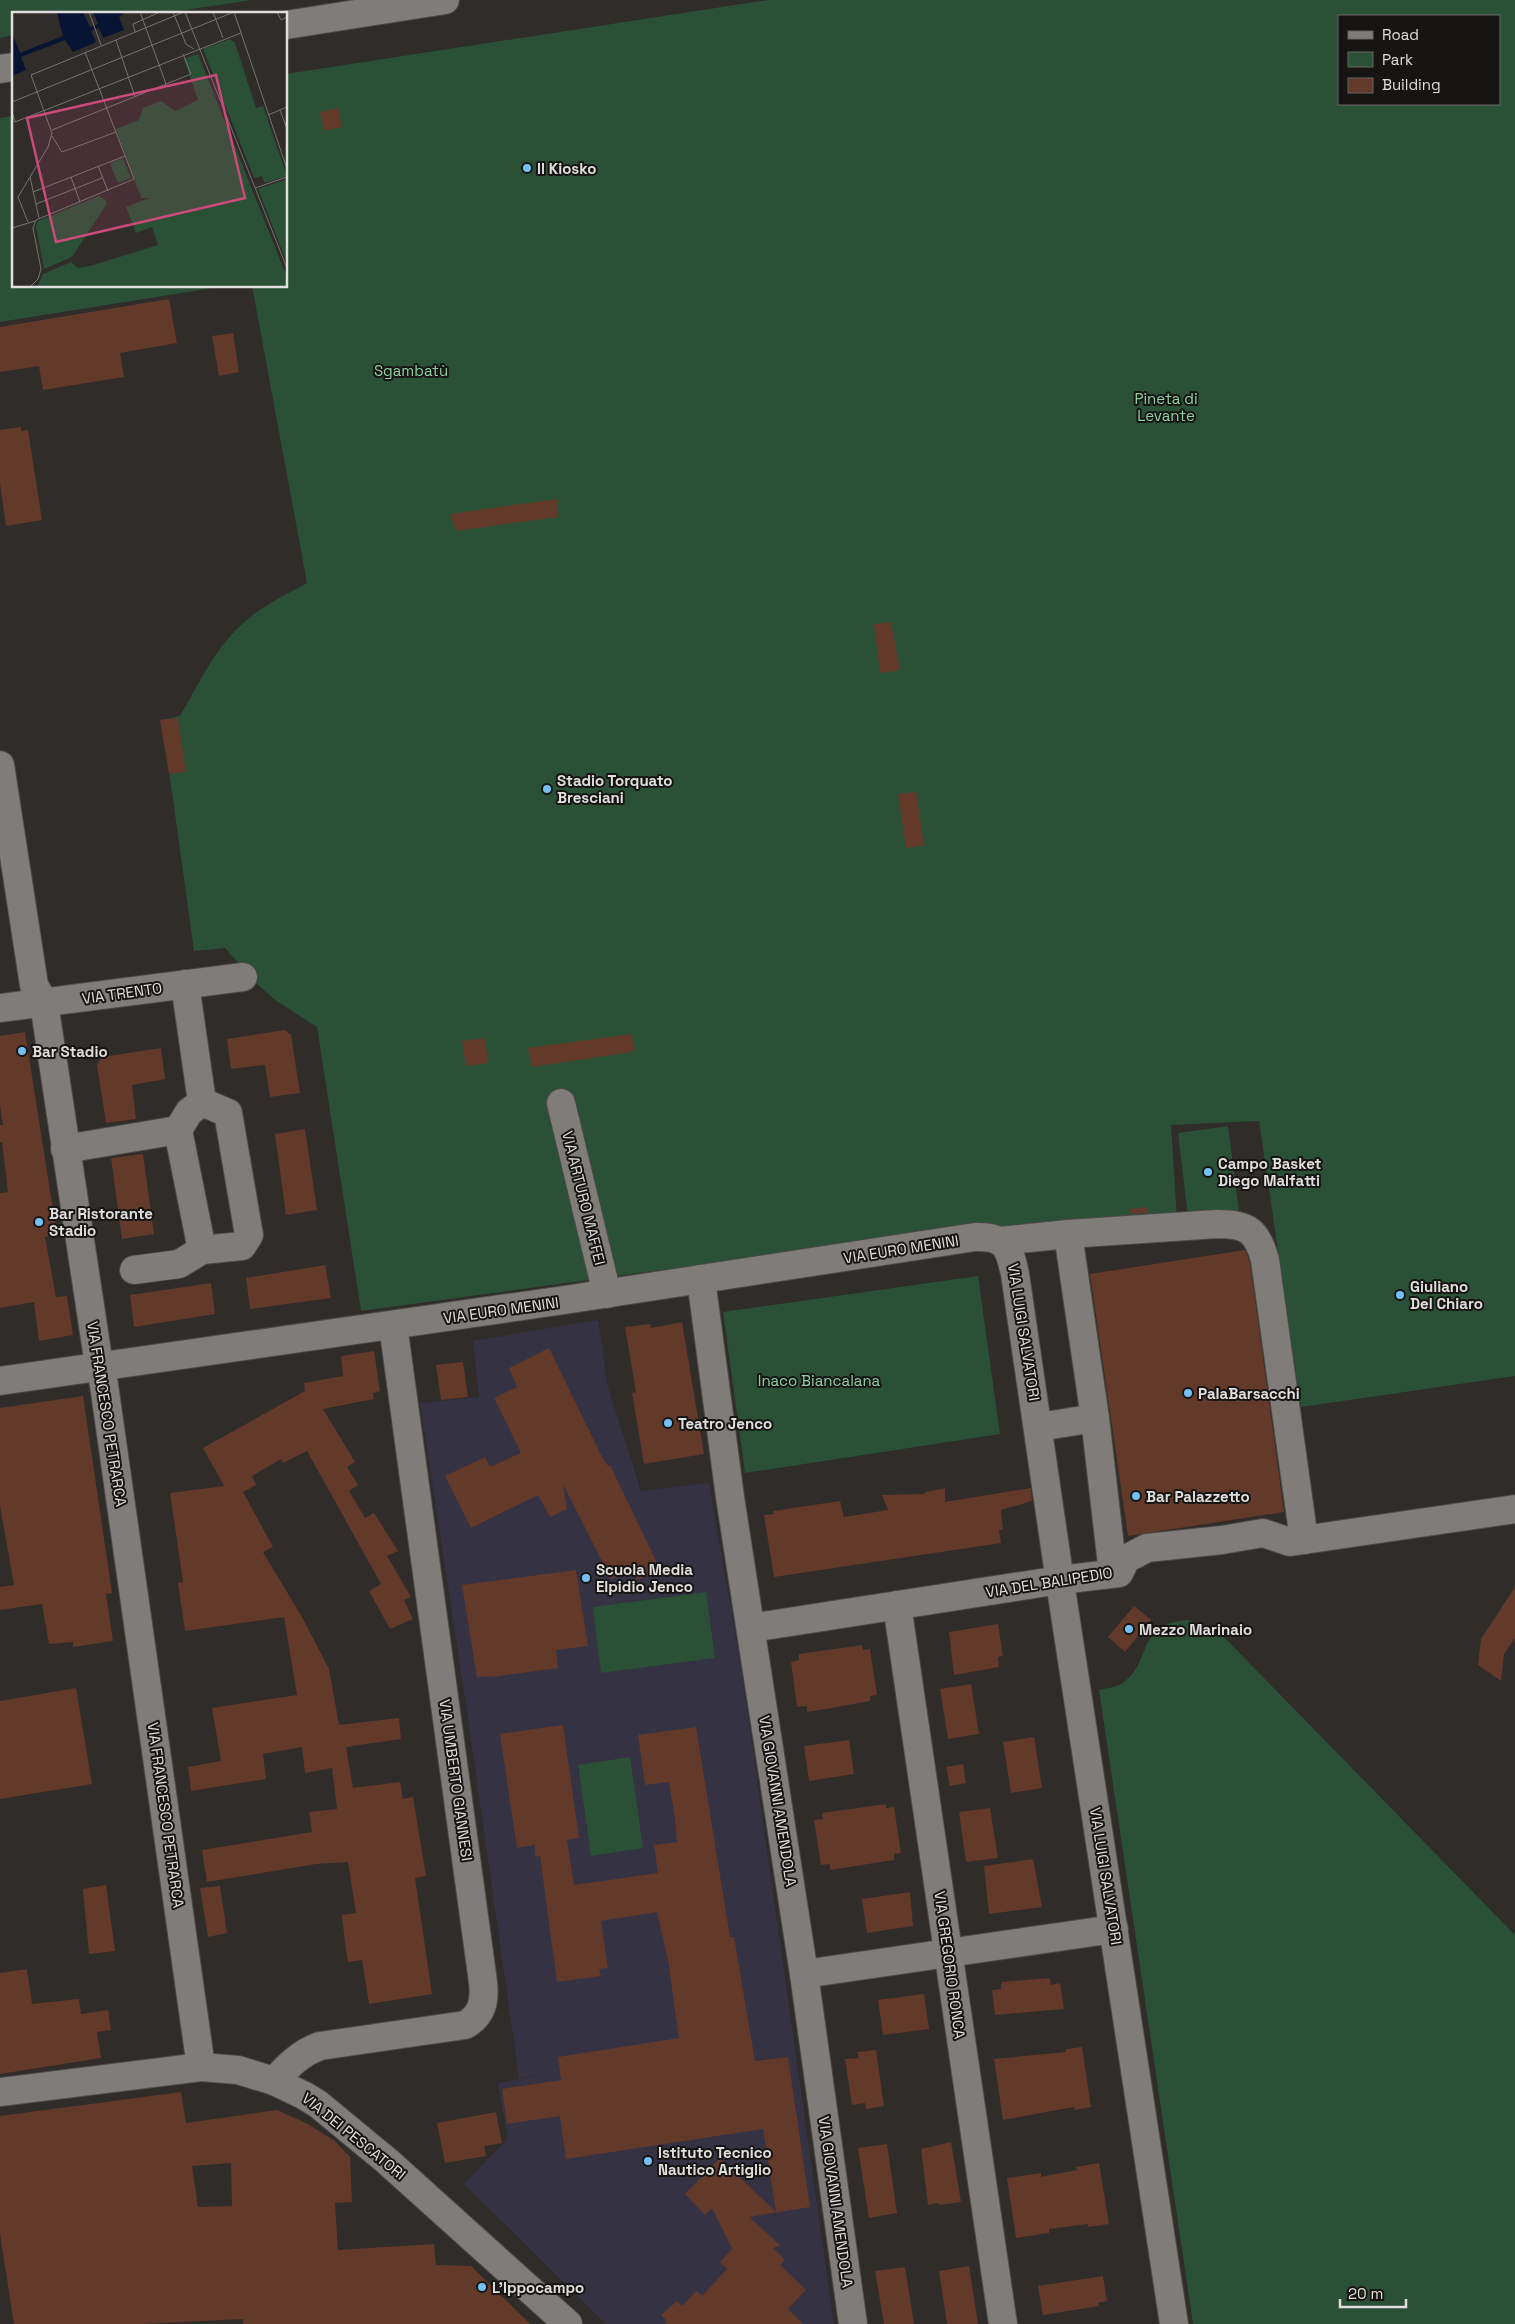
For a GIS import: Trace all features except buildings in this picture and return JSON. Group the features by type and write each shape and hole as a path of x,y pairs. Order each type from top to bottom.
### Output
{"street":[{"path":"288,24 445,0"},
{"name":"VIA FRANCESCO PETRARCA","path":"0,765 34,985 44,1003 65,1150 105,1391 201,2067"},
{"name":"VIA TRENTO","path":"0,1008 243,977"},
{"path":"185,984 202,1102"},
{"path":"202,1102 188,1112 178,1130 202,1250"},
{"path":"134,1270 179,1264 202,1250 242,1246 249,1235 228,1113 202,1102"},
{"name":"VIA ARTURO MAFFEI","path":"561,1103 607,1294"},
{"path":"65,1150 178,1130"},
{"name":"VIA EURO MENINI","path":"0,1381 607,1294 975,1237 987,1237 1000,1241 1068,1234 1231,1224 1241,1225 1257,1238 1265,1260 1304,1540"},
{"path":"1068,1234 1095,1418 1113,1573"},
{"name":"VIA LUIGI SALVATORI","path":"1000,1241 1009,1248 1015,1274 1174,2324"},
{"name":"VIA GIOVANNI AMENDOLA","path":"701,1279 730,1497 804,1974 853,2324"},
{"name":"VIA UMBERTO GIANNESI","path":"274,2080 296,2058 310,2049 466,2025 477,2016 484,2002 393,1325"},
{"path":"1039,1427 1095,1418"},
{"name":"VIA DEL BALIPEDIO","path":"751,1628 1060,1580 1119,1573 1126,1559 1147,1548 1263,1533 1290,1542 1515,1509"},
{"name":"VIA GREGORIO RONCA","path":"897,1605 1003,2324"},
{"path":"804,1974 1114,1929"},
{"name":"VIA DEI PESCATORI","path":"0,2092 201,2067 238,2070 274,2080 296,2090 318,2104 387,2161 568,2324"}],"shaded area":[{"path":"598,1320 608,1387 641,1491 709,1483 741,1666 834,2324 606,2324 464,2184 508,2138 498,2083 537,2075 519,2078 466,1705 420,1403 479,1397 473,1341"}],"green space":[{"path":"0,0 252,0 172,12 12,12 12,35 0,38"},
{"name":"Pineta di Levante","path":"768,0 1515,0 1515,1376 1301,1407 1259,1121 1171,1125 1177,1218 968,1228 361,1311 317,1027 275,1000 257,984 225,948 194,951 162,720 180,716 210,664 237,629 262,609 307,583 252,288 288,288 288,74"},
{"path":"12,116 12,288 212,288 0,322 0,118"},
{"name":"Campo Basket Diego Malfatti","path":"1228,1126 1239,1211 1188,1217 1178,1133"},
{"name":"Inaco Biancalana","path":"978,1276 1000,1434 745,1473 723,1312"},
{"path":"706,1592 715,1658 601,1673 593,1607"},
{"path":"1187,1620 1205,1625 1223,1636 1515,1935 1515,2324 1193,2324 1099,1690 1119,1685 1131,1675 1138,1666 1152,1636 1159,1629 1170,1623"},
{"path":"630,1757 643,1848 591,1856 578,1765"}],"place":[{"name":"Il Kiosko","path":"527,168"},
{"name":"Stadio Torquato Bresciani","path":"547,789"},
{"name":"Bar Stadio","path":"22,1051"},
{"name":"Campo Basket Diego Malfatti","path":"1208,1172"},
{"name":"Bar Ristorante Stadio","path":"39,1222"},
{"name":"Giuliano Del Chiaro","path":"1400,1295"},
{"name":"PalaBarsacchi","path":"1188,1393"},
{"name":"Teatro Jenco","path":"668,1423"},
{"name":"Bar Palazzetto","path":"1136,1496"},
{"name":"Scuola Media Elpidio Jenco","path":"586,1578"},
{"name":"Mezzo Marinaio","path":"1129,1629"},
{"name":"Istituto Tecnico Nautico Artiglio","path":"648,2161"},
{"name":"L'Ippocampo","path":"482,2287"}],"park label":[{"name":"Sgambatù","path":"411,370"}]}
